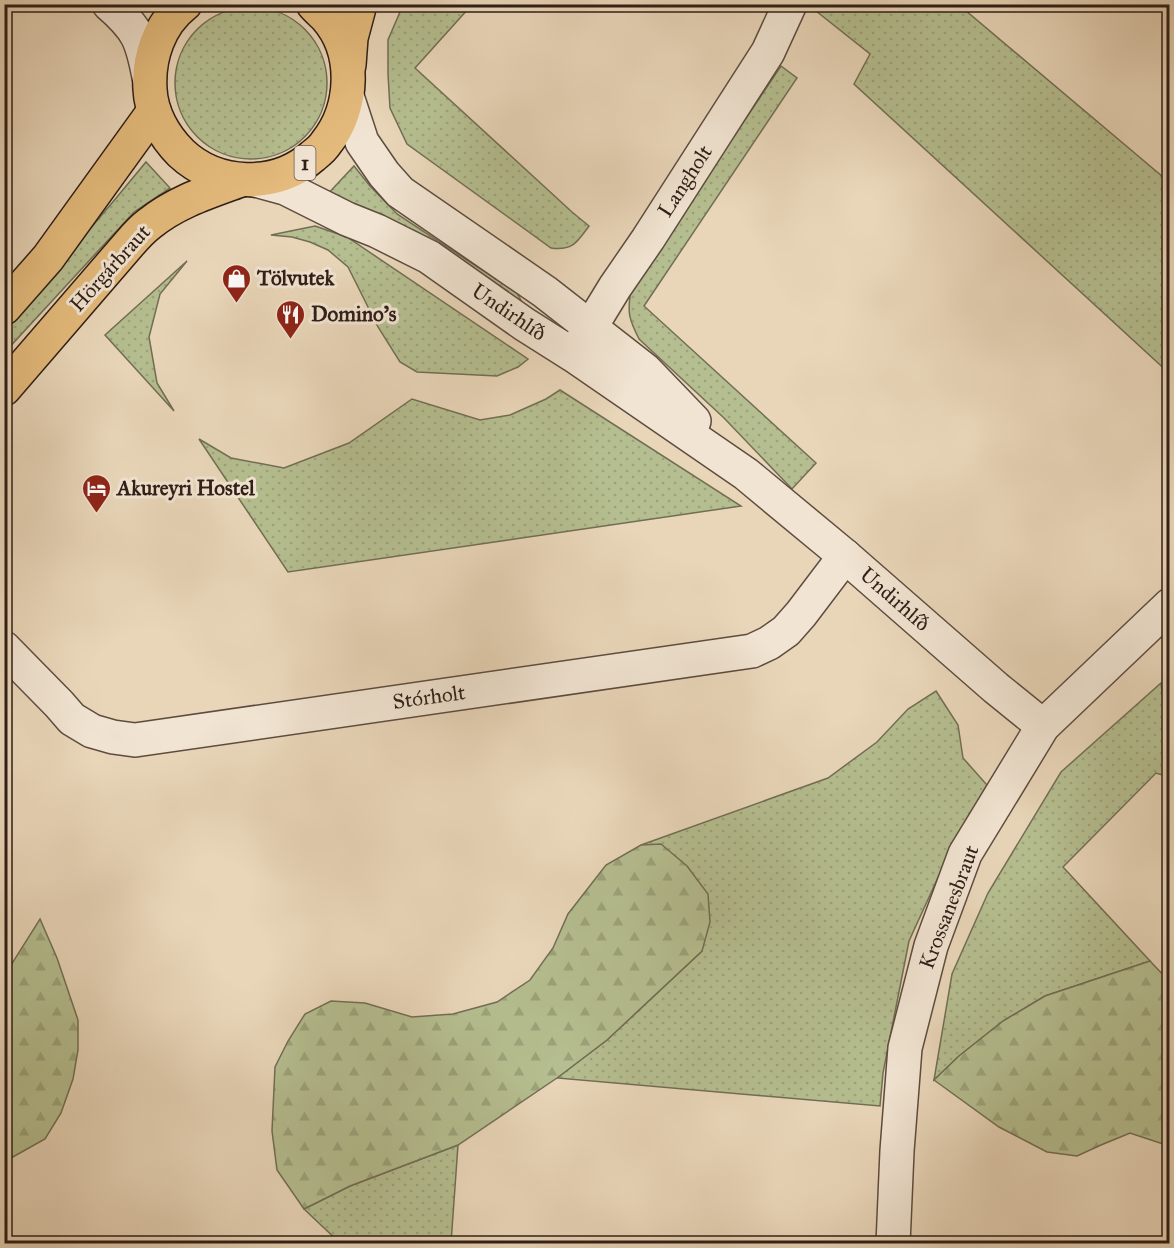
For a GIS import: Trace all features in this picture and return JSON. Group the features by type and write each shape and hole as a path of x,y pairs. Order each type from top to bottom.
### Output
{"highway":[{"name":"Hörgárbraut","path":"185,4 164,28 153,52 149,77 154,111 167,137 187,159 221,176 248,180"},
{"path":"313,4 327,18 341,42 348,83"},
{"name":"Hörgárbraut","path":"4,390 147,225 191,198 248,180 282,175 306,162 326,144 340,122 348,83 351,38 360,4"},
{"path":"4,308 48,258 154,111"}],"street":[{"path":"109,4 126,19 138,36 145,53 149,77"},
{"name":"Langholt","path":"581,342 768,52 790,4"},
{"name":"Undirhlíð","path":"348,83 362,142 384,174 400,192 545,292 581,342 845,556 1043,726"},
{"name":"Undirhlíð","path":"248,180 285,188 347,219 377,231 429,257 524,324 581,342"},
{"name":"Stórholt","path":"5,649 72,719 92,730 114,737 135,740 752,651 786,631 845,556"},
{"name":"Krossanesbraut","path":"893,1244 905,1048 930,946 965,854 1043,726 1170,604"}],"green space":[{"path":"403,5 463,5 468,9 415,68 589,226 570,247 551,248 407,144 390,108 388,74 388,40"},
{"path":"817,5 959,5 1169,182 1169,373 854,84 870,54 816,11"},
{"path":"251,7 280,13 293,20 304,30 314,41 321,54 327,83 321,112 314,125 304,136 293,146 280,153 251,159 222,153 209,146 198,136 188,125 181,112 175,83 181,54 188,41 198,30 209,20 222,13"},
{"path":"781,66 797,78 644,306 816,463 792,489 724,418 639,339 629,310 631,290"},
{"path":"146,162 170,188 134,212 5,352 5,329"},
{"path":"354,166 397,214 517,293 522,302 511,301 324,198"},
{"path":"315,226 347,237 528,359 518,367 497,376 417,372 400,362 378,327 348,267 328,250 310,242 271,235"},
{"path":"187,261 160,294 149,337 157,383 174,411 105,335"},
{"path":"560,390 741,506 288,572 199,439 231,458 284,468 349,443 412,399 480,420 510,415"},
{"path":"1161,683 1169,747 1169,777 1156,773 1063,867 1150,961 1045,996 1003,1021 959,1056 934,1080 952,974 988,893 1061,772"},
{"path":"936,691 958,725 963,758 987,785 952,847 909,941 883,1073 880,1106 557,1078 607,1040 702,951 661,845 641,845 828,778 877,742 908,709"},
{"path":"661,844 687,866 708,894 710,922 702,951 607,1040 557,1078 458,1145 350,1186 304,1209 277,1170 272,1131 275,1067 305,1014 331,1001 365,1003 412,1017 453,1014 497,1002 530,980 553,948 568,914 606,865 641,845"},
{"path":"40,919 57,958 78,1020 78,1050 73,1079 61,1113 45,1139 5,1160 5,981 11,965"},
{"path":"1150,961 1169,981 1169,1146 1130,1133 1077,1156 1047,1152 999,1127 934,1080 959,1056 1003,1021 1045,996"},
{"path":"458,1145 451,1243 340,1243 304,1209 350,1186"}],"place":[{"name":"Tölvutek","path":"236,304"},
{"name":"Domino's","path":"290,340"},
{"name":"Akureyri Hostel","path":"96,514"}]}
